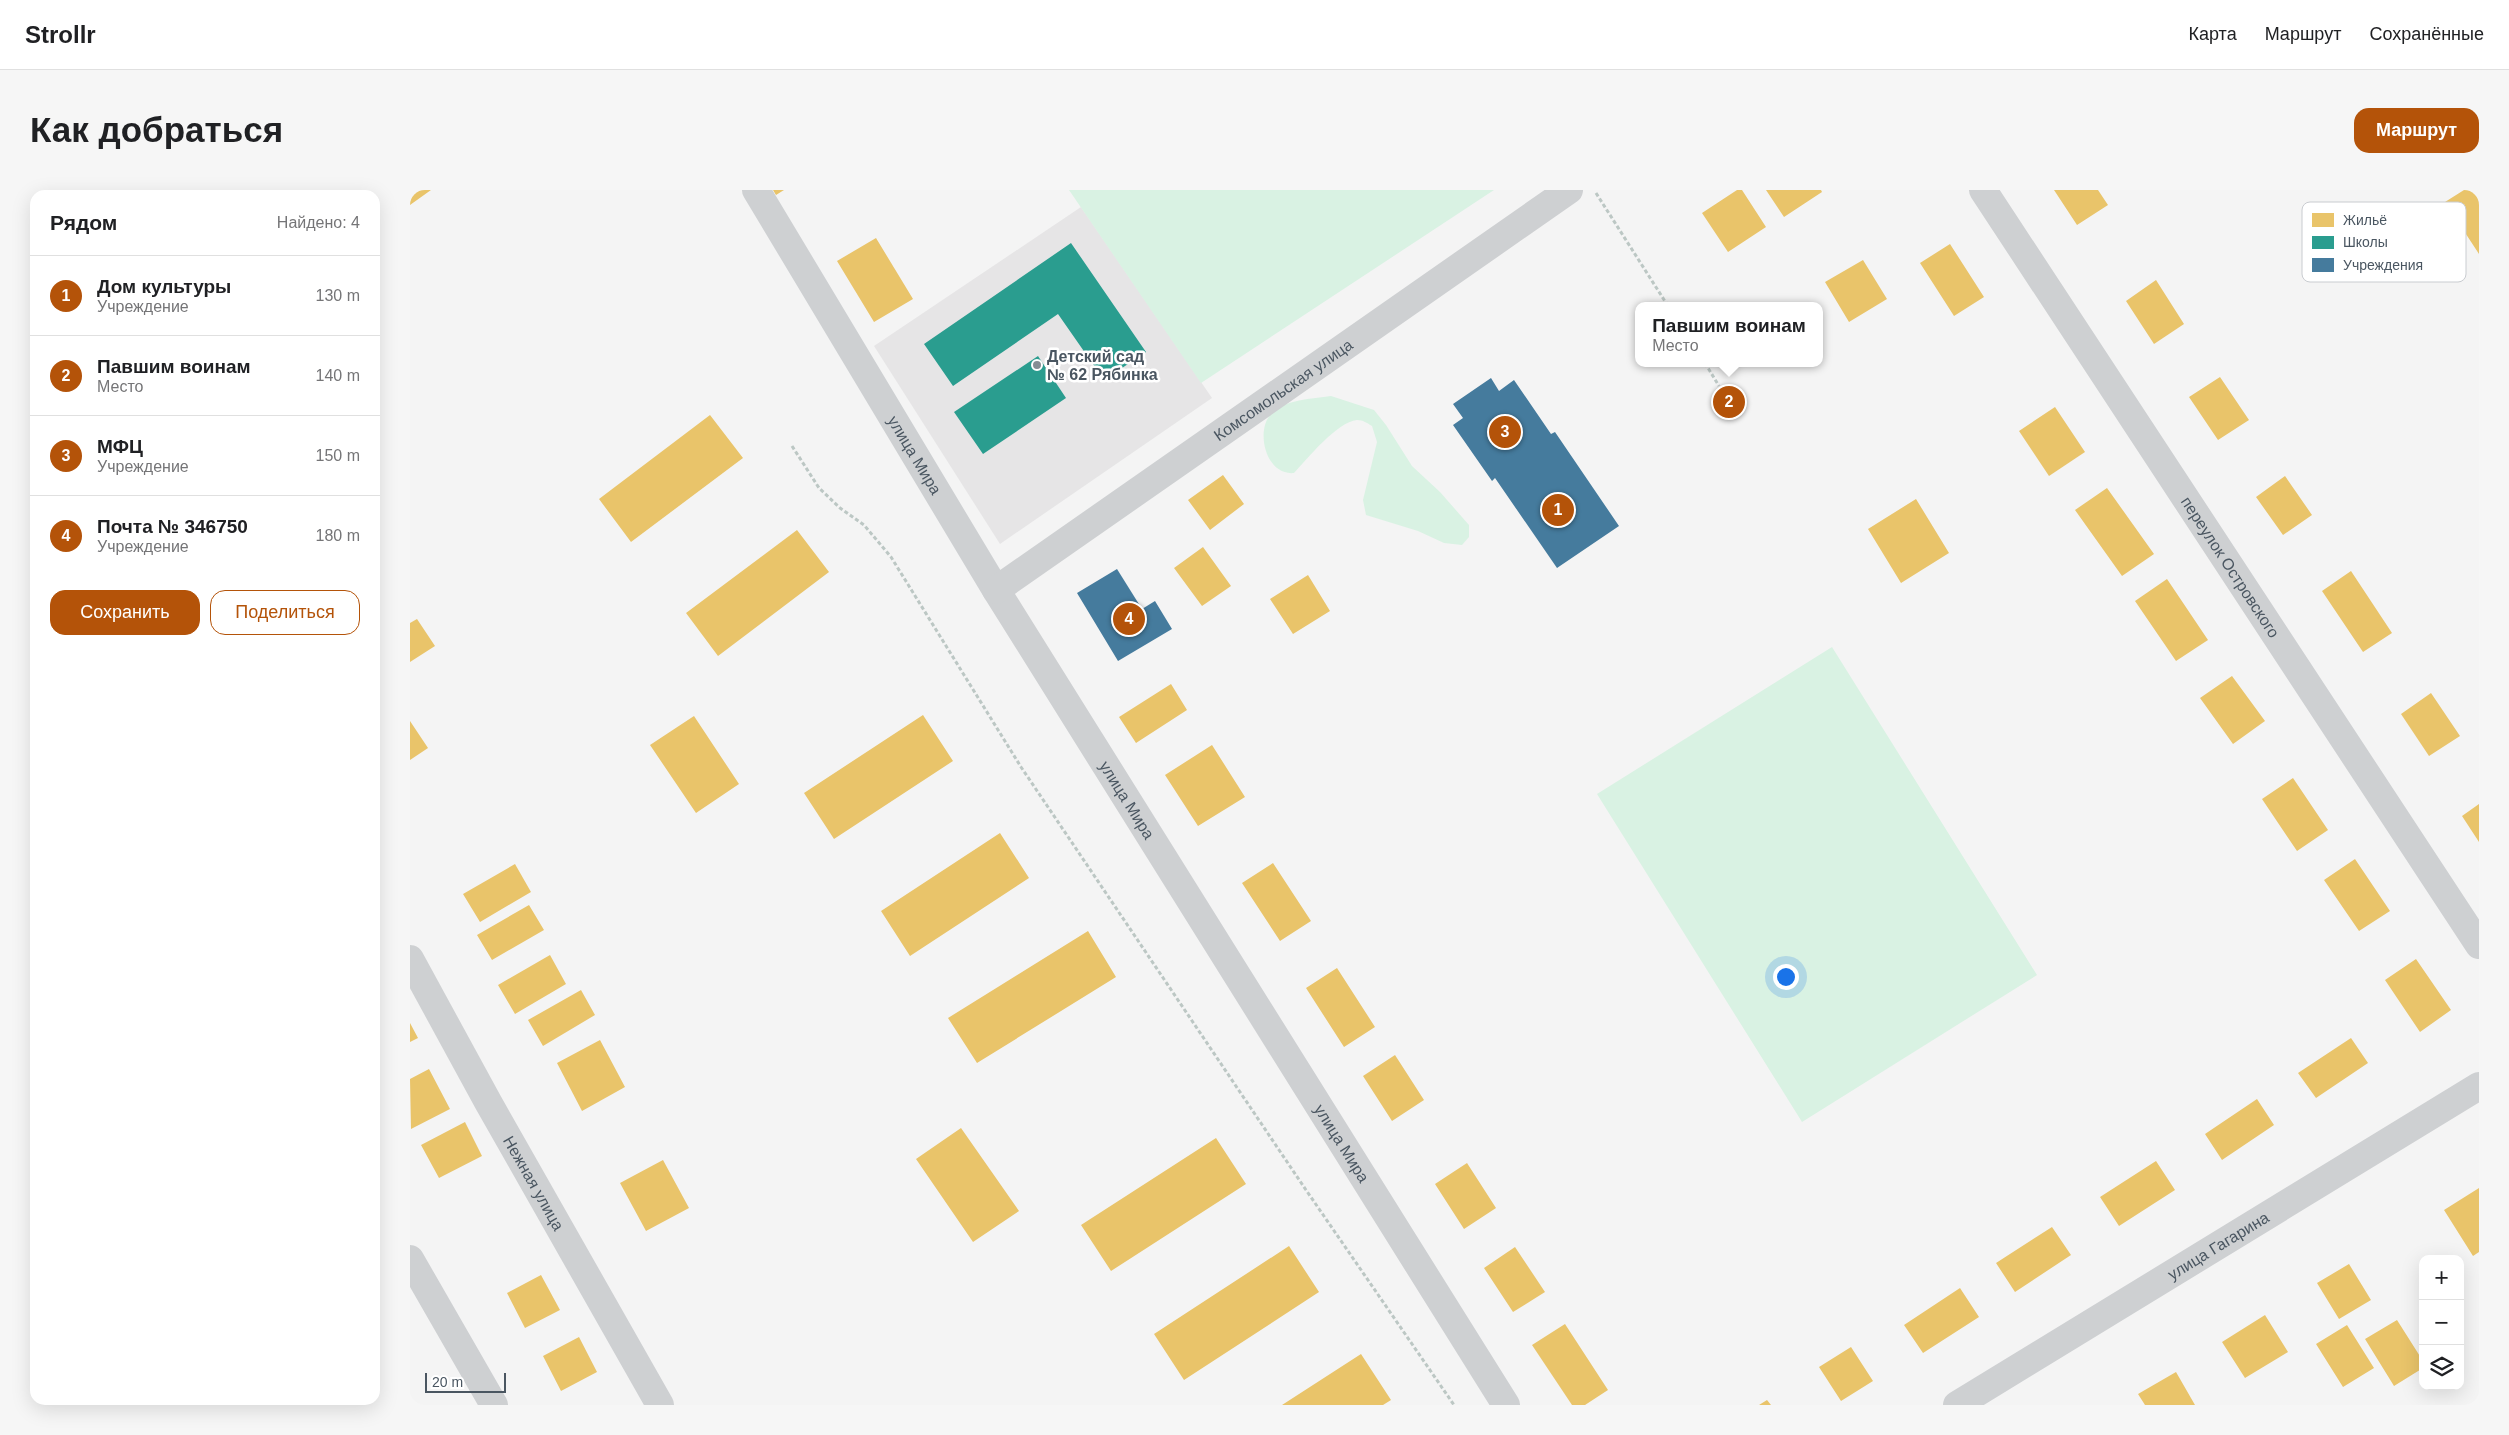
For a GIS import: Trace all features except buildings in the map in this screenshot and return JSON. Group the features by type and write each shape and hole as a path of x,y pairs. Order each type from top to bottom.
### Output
{"street":[{"name":"улица Мира","path":"756,190 996,590 1506,1405"},
{"name":"Комсомольская улица","path":"996,590 1569,190"},
{"name":"переулок Островского","path":"1983,190 2479,945"},
{"name":"Нежная улица","path":"410,959 488,1102 660,1405"},
{"name":"улица Гагарина","path":"1957,1405 2479,1086"},
{"path":"410,1259 494,1405"}],"path":[{"path":"1594,190 1665,302"},
{"path":"1707,367 1719,386"},
{"path":"792,446 819,488 840,508 864,525 891,557 1021,767 1306,1190 1454,1405"}],"shaded area":[{"name":"Детский сад № 62 Рябинка","path":"1081,207 1212,398 1000,544 874,346"}],"green space":[{"path":"1069,190 1494,190 1201,383"},
{"path":"1331,396 1374,410 1386,425 1412,466 1440,492 1469,525 1469,537 1462,545 1444,543 1418,531 1366,515 1363,500 1377,442 1372,426 1363,421 1349,422 1341,427 1323,442 1294,473 1284,472 1276,467 1270,460 1264,441 1266,422 1271,414 1284,405 1307,399"},
{"path":"1832,647 2037,975 1802,1122 1597,794"}],"place":[{"name":"Детский сад № 62 Рябинка","path":"1037,365"},
{"name":"Павшим воинам","path":"1729,402"},
{"name":"МФЦ","path":"1505,432"},
{"name":"Дом культуры","path":"1558,510"},
{"name":"Почта № 346750","path":"1129,619"}]}
